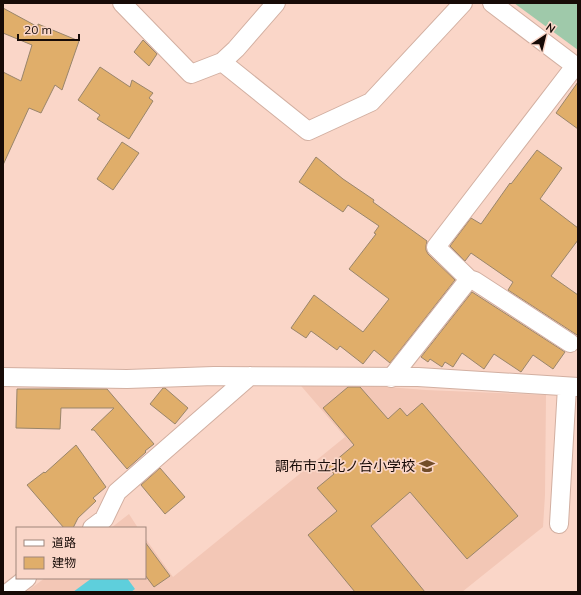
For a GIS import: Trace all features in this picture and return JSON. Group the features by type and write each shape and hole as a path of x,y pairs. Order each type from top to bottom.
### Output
{"street":[{"path":"122,3 191,74 222,62 236,49 276,3"},
{"path":"222,62 308,131 371,102 463,3"},
{"path":"492,3 576,67 436,247 469,279 475,281 570,343"},
{"path":"391,378 469,279"},
{"path":"3,376 127,379 250,376 418,377 572,387 559,524"},
{"path":"93,527 104,519 117,492 250,376"},
{"path":"9,592 26,579"}],"shaded area":[{"name":"調布市立北ノ台小学校","path":"296,380 426,390 546,395 545,495 543,527 462,592 26,592 44,579 146,579 146,539 173,577 345,437"},
{"path":"129,514 137,527 112,527"}],"green space":[{"path":"514,3 578,3 578,50"}],"water":[{"path":"91,579 128,579 135,589 131,592 73,592"}],"building":[{"path":"3,8 38,27 38,24 79,41 62,90 55,85 41,113 29,108 3,165 3,72 21,81 32,45 3,33"},
{"path":"143,40 157,54 149,66 134,52"},
{"path":"100,67 130,87 132,80 153,93 149,98 153,101 129,139 97,119 100,115 78,100"},
{"path":"578,82 578,129 556,113"},
{"path":"122,142 139,153 113,190 97,179"},
{"path":"537,150 562,168 540,199 578,228 578,240 551,276 578,295 577,335 508,290 513,282 471,253 465,261 450,246 471,218 481,224 510,183 511,184"},
{"path":"316,157 343,179 374,200 373,202 427,241 426,250 428,254 455,280 390,363 374,350 363,364 340,346 337,350 311,331 306,338 291,328 314,295 363,332 389,299 349,269 376,234 374,233 379,226 348,205 343,212 299,182"},
{"path":"472,292 565,352 553,369 533,355 521,372 494,354 484,369 462,353 453,367 445,362 442,367 430,359 428,362 421,357"},
{"path":"348,387 360,387 388,419 400,408 407,416 422,403 518,516 467,559 410,492 371,526 425,592 355,592 308,535 337,511 317,488 334,474 328,467 354,445 323,408"},
{"path":"163,388 165,388 188,408 175,424 150,404"},
{"path":"17,389 107,389 154,444 127,469 94,430 91,430 114,408 61,408 60,429 16,428"},
{"path":"76,445 106,487 93,498 96,501 78,518 74,527 63,527 27,485 44,472 45,473"},
{"path":"160,468 185,497 165,514 141,485"},
{"path":"146,543 170,576 154,587 146,576"}],"place":[{"name":"調布市立北ノ台小学校","path":"427,466"}]}
